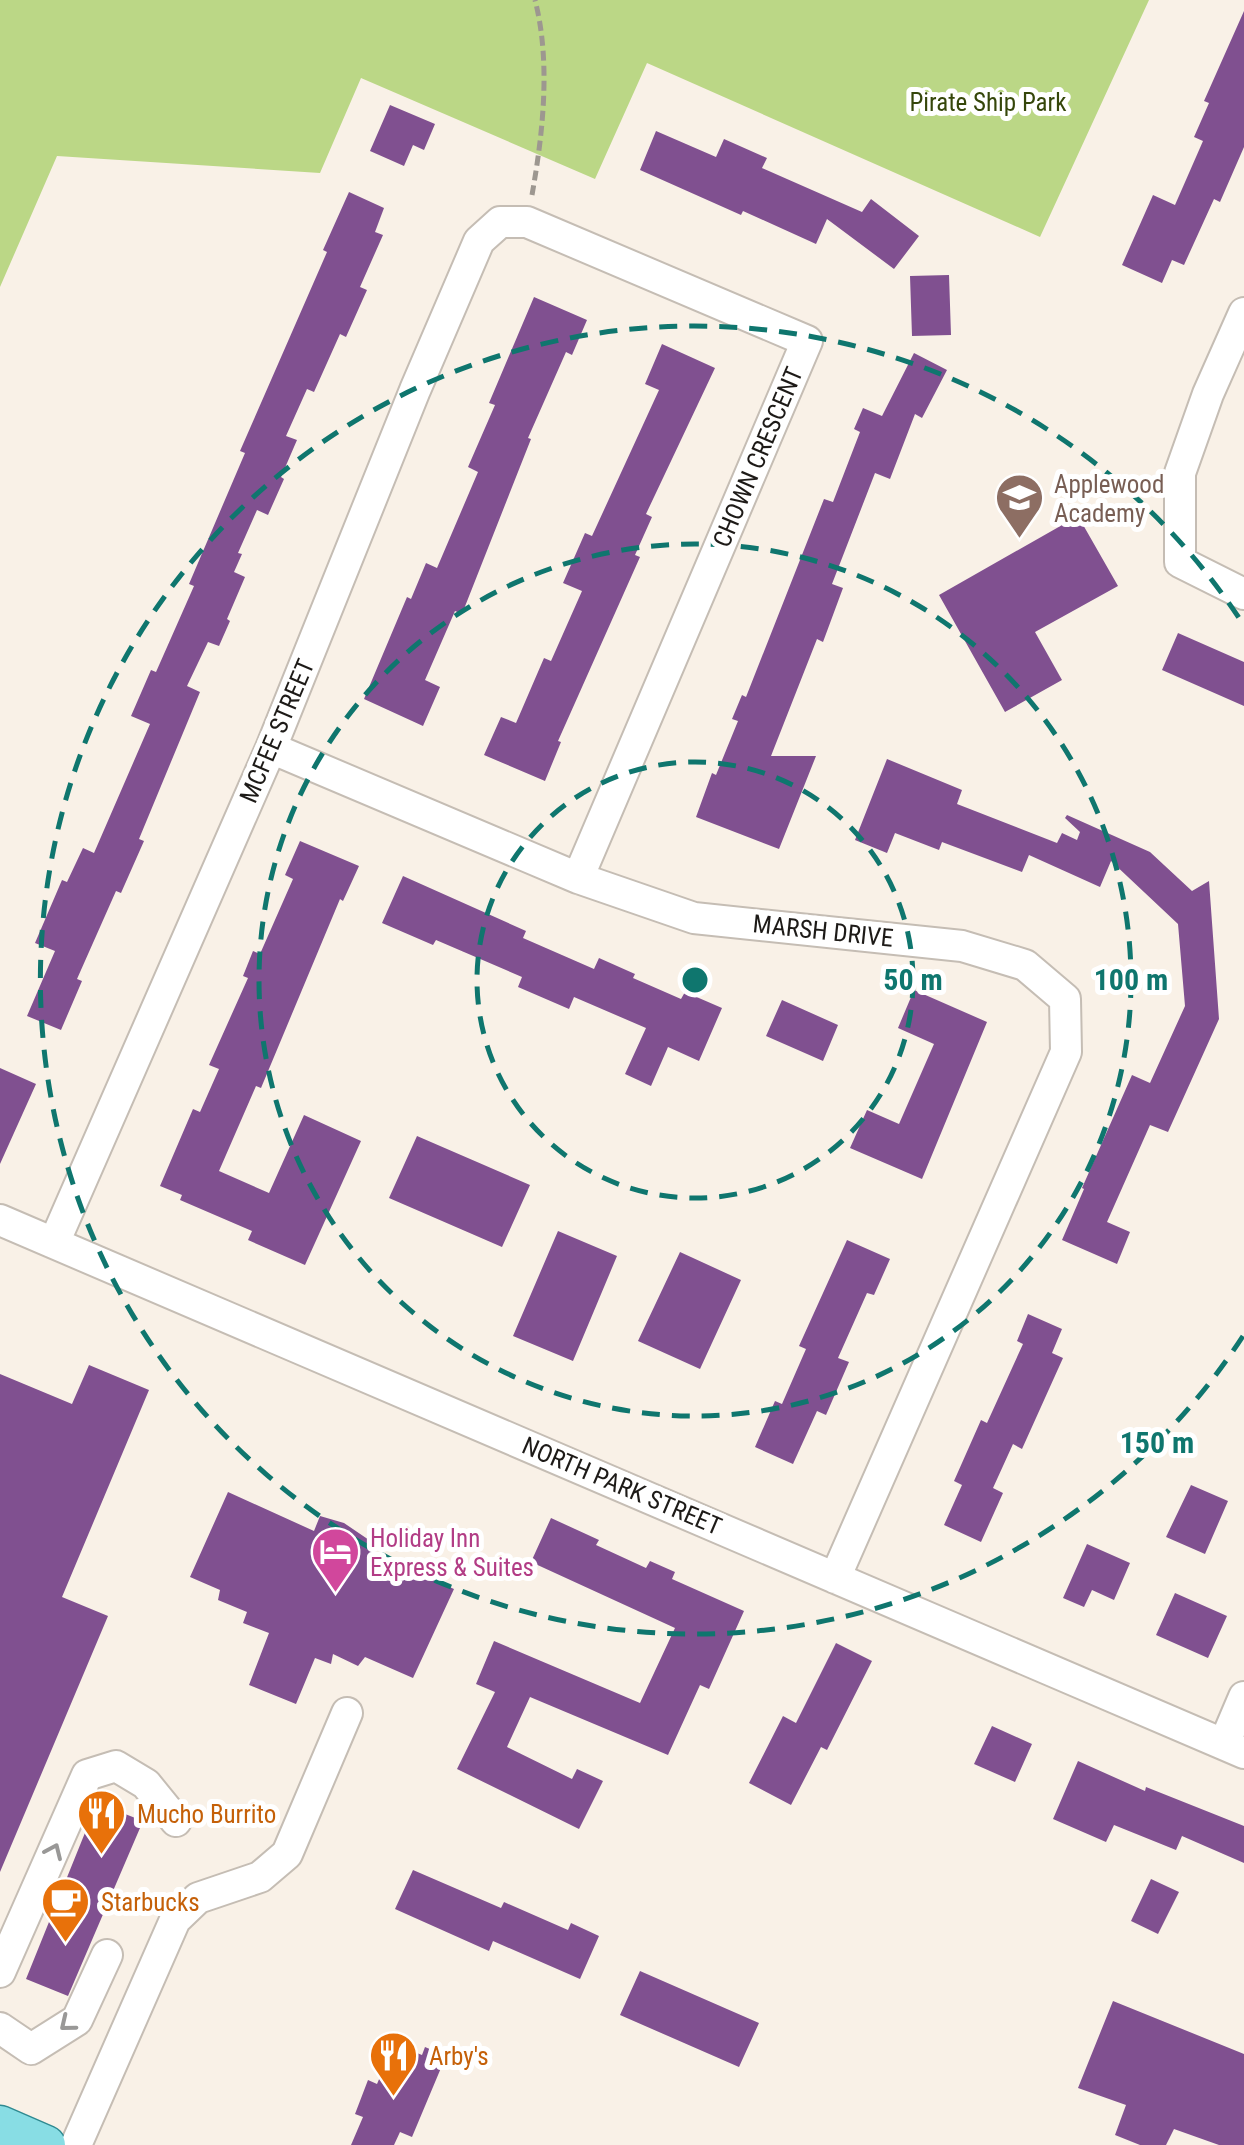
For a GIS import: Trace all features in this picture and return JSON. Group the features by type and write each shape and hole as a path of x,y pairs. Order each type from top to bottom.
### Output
{"main road":[{"path":"0,2125 46,2145"}],"street":[{"name":"MCFEE STREET","path":"54,1243 271,748 479,241 514,222"},
{"name":"CHOWN CRESCENT","path":"514,222 807,341 578,878"},
{"path":"1244,313 1208,394 1180,473 1180,562 1244,594"},
{"name":"MARSH DRIVE","path":"271,748 578,878 694,918 962,946 1025,966 1065,1000 1066,1052 836,1578"},
{"name":"NORTH PARK STREET","path":"0,1220 1234,1749"},
{"path":"1234,1749 1244,1697"},
{"path":"76,2145 175,1920 198,1898 260,1877 287,1854 347,1714"},
{"path":"0,1972 87,1775 116,1766 146,1784 176,1822"},
{"path":"0,2028 31,2049 77,2020 107,1956"}],"path":[{"path":"514,222 542,141 542,26 535,0"}],"green space":[{"name":"Pirate Ship Park","path":"0,0 1149,0 1040,237 647,63 595,179 361,78 320,173 57,156 0,287"}],"building":[{"path":"1244,11 1244,147 1220,202 1214,199 1184,265 1172,260 1162,283 1122,265 1153,195 1175,205 1203,141 1194,137 1209,103 1204,101"},
{"path":"390,105 435,124 424,150 413,145 404,166 370,151"},
{"path":"656,131 716,157 724,139 767,158 762,168 862,212 871,199 919,236 894,269 827,219 816,244 743,211 741,215 640,170"},
{"path":"349,192 384,208 375,232 383,235 360,287 367,290 346,337 340,334 314,392 307,389 286,436 297,440 281,477 284,479 268,515 257,510 238,553 242,554 234,572 245,577 227,619 230,621 219,646 208,642 187,686 200,692 139,839 144,841 121,893 116,891 77,979 82,981 61,1030 27,1016 55,951 35,943 62,880 67,882 83,848 94,853 150,724 131,716 151,670 156,672 194,586 189,584 245,453 240,451"},
{"path":"949,275 951,335 912,336 910,276"},
{"path":"534,297 587,320 572,355 566,352 528,438 531,439 462,614 455,611 425,680 440,687 423,726 364,699 407,597 411,599 426,563 437,568 478,472 468,467 495,405 489,403"},
{"path":"662,344 715,368 646,514 652,517 635,555 640,557 558,741 561,742 545,781 484,755 501,717 516,723 544,658 551,661 582,591 563,583 585,533 592,536 659,390 645,384"},
{"path":"914,353 947,370 922,418 915,414 890,479 875,473 832,584 843,588 823,642 817,639 771,756 816,756 779,849 696,817 738,721 732,719 742,695 746,697 824,499 833,502 860,432 854,429 863,408 882,416"},
{"path":"1078,516 1118,586 1035,632 1062,680 1005,712 939,595"},
{"path":"1178,633 1244,662 1244,706 1162,670"},
{"path":"887,759 962,790 957,804 1057,843 1062,833 1077,840 1080,832 1065,818 1067,815 1150,852 1192,891 1209,881 1219,1019 1168,1132 1150,1125 1107,1222 1130,1232 1117,1264 1062,1240 1132,1075 1150,1083 1185,1006 1178,924 1111,861 1100,887 1029,855 1022,872 942,842 939,850 895,833 887,853 855,840"},
{"path":"300,841 359,866 343,901 340,899 261,1088 256,1086 219,1171 269,1193 304,1115 361,1141 305,1265 248,1240 252,1231 180,1200 182,1195 160,1186 193,1109 200,1112 219,1069 209,1065 248,978 243,976 253,951 260,954 293,879 285,875"},
{"path":"403,876 526,931 523,938 594,969 599,958 681,999 685,992 722,1008 699,1061 668,1047 651,1086 625,1074 646,1028 574,997 569,1009 518,987 522,977 436,940 433,945 382,923"},
{"path":"914,990 987,1022 922,1179 850,1148 867,1110 899,1124 934,1044 898,1028"},
{"path":"782,1000 838,1025 823,1061 766,1036"},
{"path":"0,1068 36,1084 0,1164"},
{"path":"417,1136 530,1185 502,1247 389,1198"},
{"path":"558,1231 617,1256 573,1361 513,1336"},
{"path":"847,1240 890,1259 874,1295 867,1293 838,1358 849,1362 826,1415 817,1411 793,1464 755,1447 775,1401 782,1404 806,1349 799,1346"},
{"path":"680,1252 741,1280 700,1369 638,1341"},
{"path":"1028,1314 1062,1329 1052,1353 1063,1358 1022,1449 1013,1444 993,1488 1003,1493 981,1542 944,1525 962,1485 954,1481 981,1420 987,1423 1023,1344 1017,1341"},
{"path":"89,1365 149,1390 62,1597 108,1616 0,1872 0,1374 72,1404"},
{"path":"1191,1485 1228,1501 1205,1554 1166,1537"},
{"name":"Holiday Inn Express & Suites","path":"228,1492 314,1531 320,1516 344,1523 372,1542 370,1551 454,1589 413,1678 365,1657 358,1666 333,1654 331,1664 315,1658 296,1704 249,1685 269,1633 243,1623 247,1612 218,1600 220,1590 190,1577"},
{"path":"551,1518 646,1568 650,1561 675,1572 672,1579 744,1611 709,1689 700,1685 668,1755 530,1697 507,1747 572,1779 577,1769 603,1781 579,1829 457,1769 495,1692 476,1684 494,1641 640,1703 675,1628 531,1562"},
{"path":"1087,1544 1130,1563 1114,1600 1092,1590 1084,1607 1063,1598"},
{"path":"1175,1593 1227,1616 1208,1658 1156,1635"},
{"path":"836,1643 872,1661 827,1750 821,1747 791,1805 749,1783 783,1716 796,1723"},
{"path":"992,1726 1032,1744 1015,1782 974,1764"},
{"path":"1078,1761 1145,1791 1146,1787 1244,1826 1244,1863 1182,1836 1176,1850 1114,1825 1106,1842 1053,1819"},
{"path":"97,1803 143,1821 68,1996 26,1979"},
{"path":"413,1870 501,1908 504,1902 568,1930 571,1923 599,1936 580,1979 493,1941 489,1951 395,1909"},
{"path":"1151,1879 1179,1892 1158,1934 1131,1921"},
{"path":"640,1971 759,2023 739,2067 620,2015"},
{"path":"1113,2001 1244,2054 1244,2145 1219,2145 1174,2129 1166,2145 1140,2145 1115,2135 1126,2105 1078,2088"},
{"name":"Arby's","path":"394,2044 422,2055 425,2047 446,2056 412,2137 400,2132 394,2145 351,2145 363,2117 355,2114 368,2080 377,2084"}],"place":[{"name":"Applewood Academy","path":"1019,540"},
{"name":"Holiday Inn Express & Suites","path":"335,1594"},
{"name":"Mucho Burrito","path":"102,1856"},
{"name":"Starbucks","path":"66,1944"},
{"name":"Arby's","path":"394,2098"}]}
